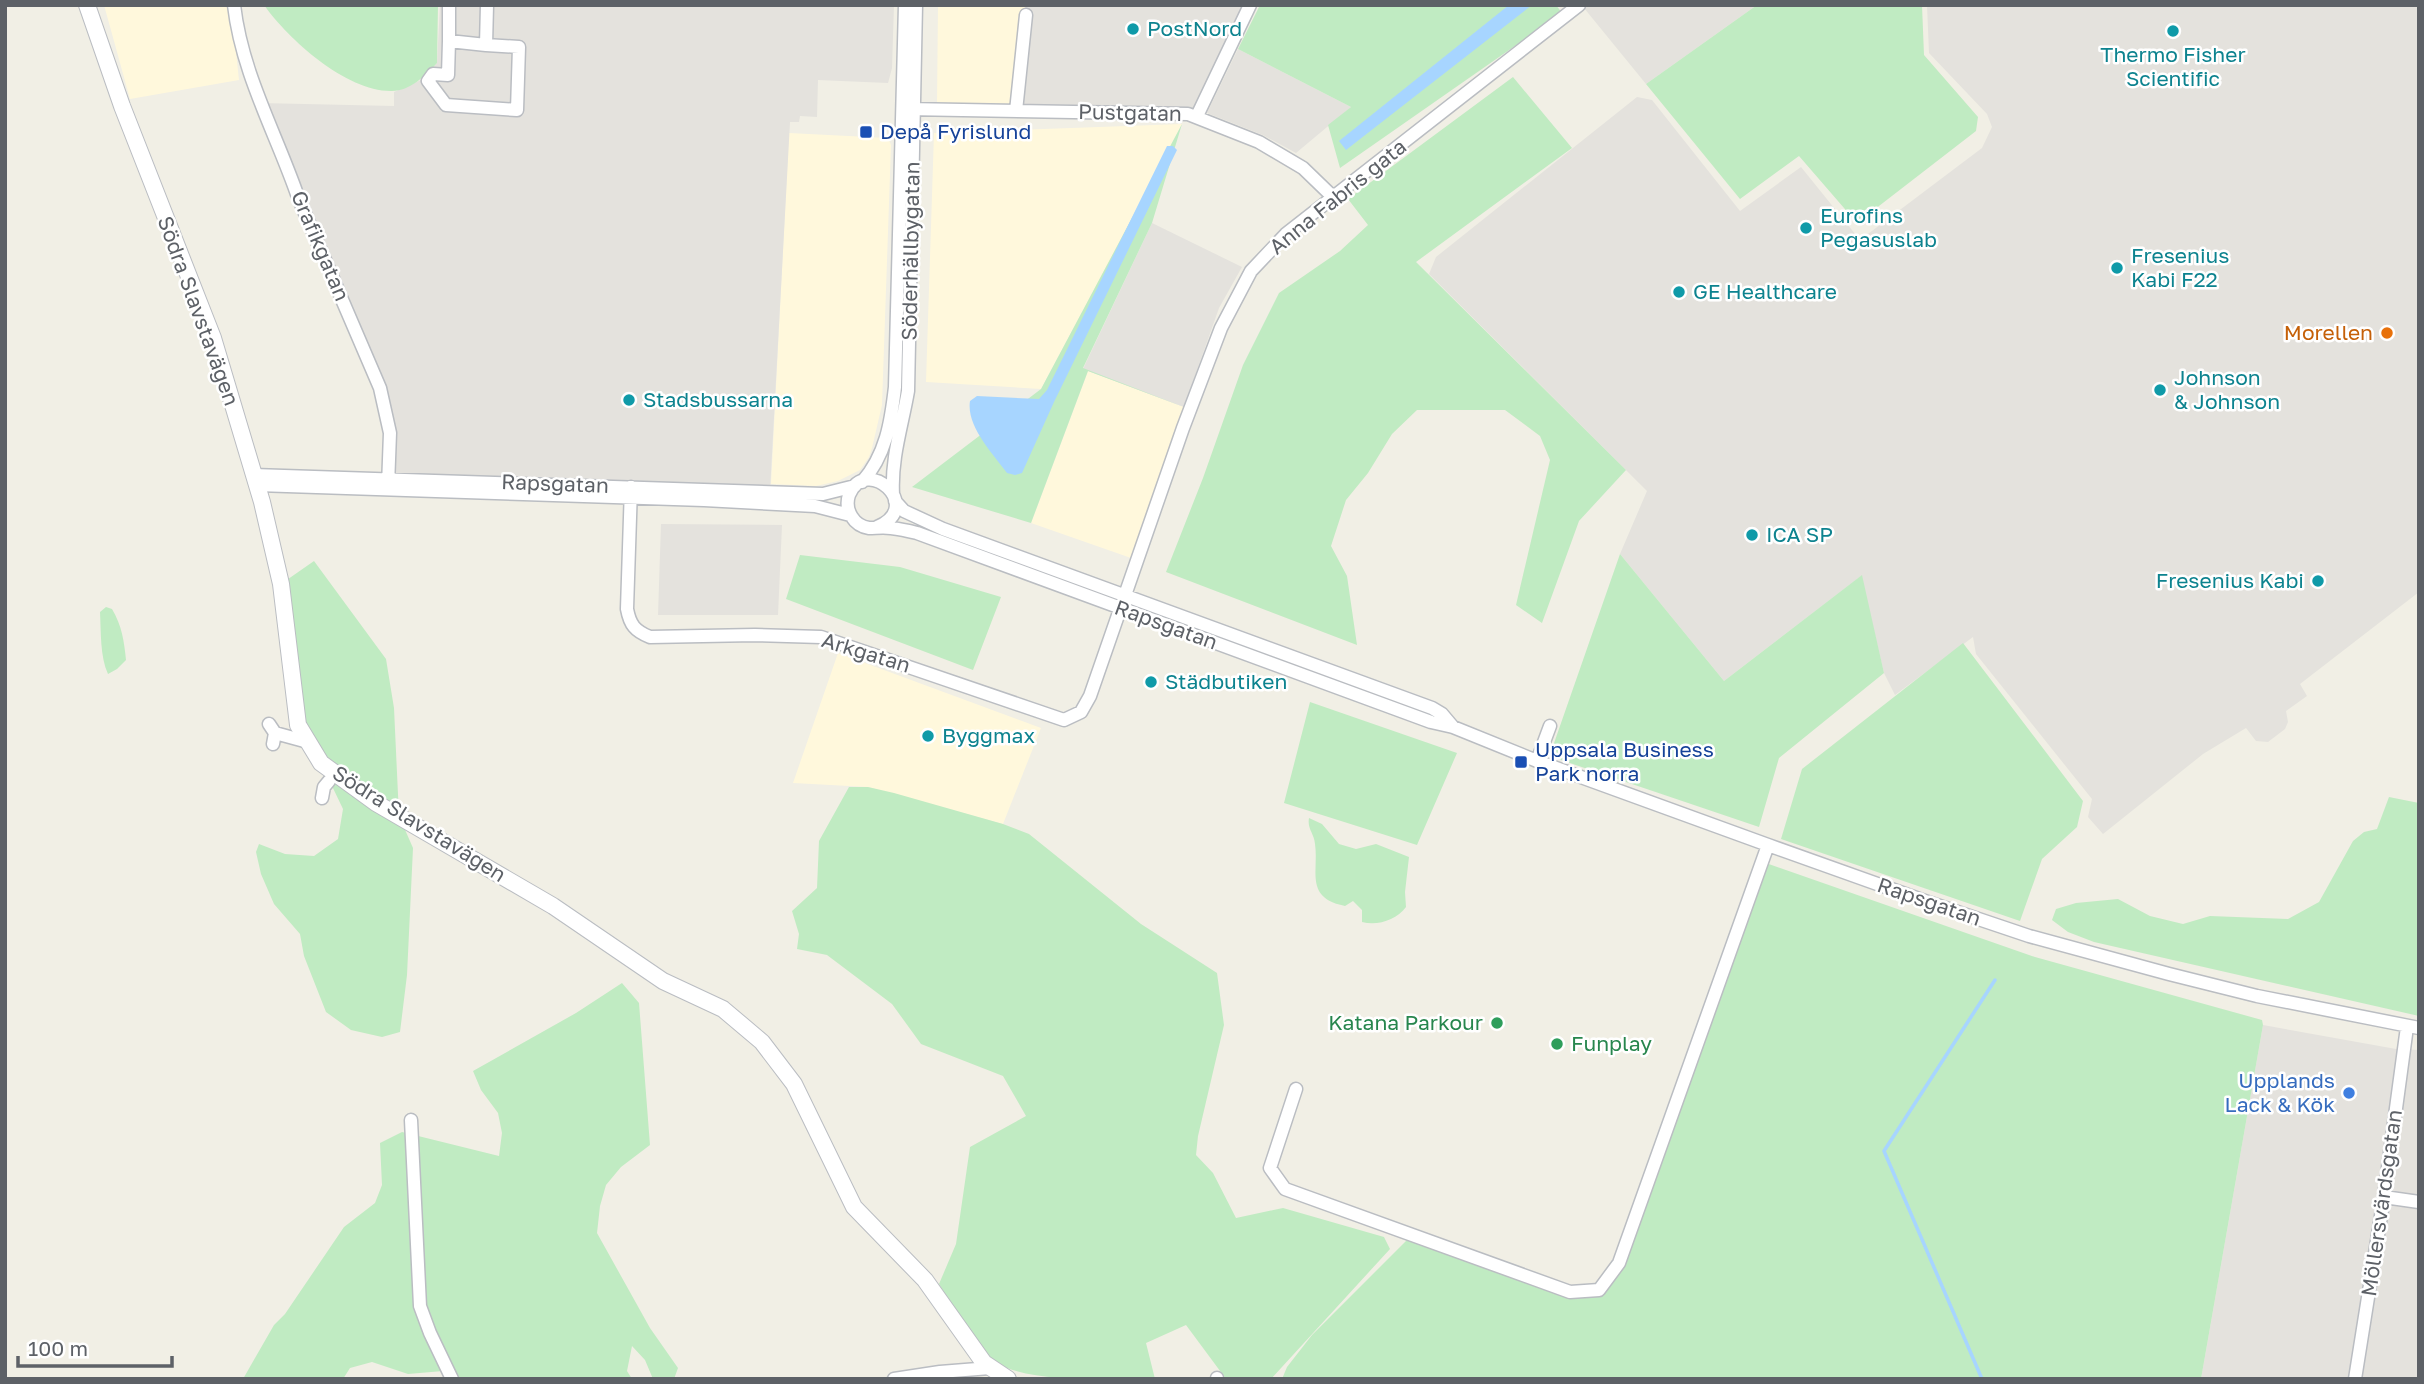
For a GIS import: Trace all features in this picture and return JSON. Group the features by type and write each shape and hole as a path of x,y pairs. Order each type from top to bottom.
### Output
{"street":[{"name":"Södra Slavstavägen","path":"87,5 127,117 213,338 256,480 286,608 299,725 321,763 375,802 553,905 663,981 723,1009 762,1042 794,1084 854,1207 925,1280 971,1346 990,1368 1008,1379"},
{"name":"Grafikgatan","path":"234,5 237,37 268,126 380,388 390,433 388,485"},
{"path":"449,5 448,75 433,74 428,80 446,105 517,110 519,47 449,41"},
{"path":"486,45 487,5"},
{"name":"Söderhällbygatan","path":"894,497 894,455 902,429 908,391 909,109 905,5"},
{"name":"Söderhällbygatan","path":"858,484 879,457 892,411 916,5"},
{"path":"1197,116 1250,5"},
{"name":"Anna Fabris gata","path":"1123,602 1182,428 1221,328 1251,271 1286,234 1579,5"},
{"path":"1016,111 1026,15"},
{"name":"Pustgatan","path":"909,109 1188,114 1259,142 1303,167 1333,197"},
{"name":"Rapsgatan","path":"256,480 630,492 823,494 858,484"},
{"path":"880,481 894,497 895,508 889,520 877,527 862,526 850,515 848,500 858,484 880,481"},
{"name":"Rapsgatan","path":"630,492 815,506 850,515"},
{"name":"Arkgatan","path":"630,492 627,609 630,624 638,632 650,637 821,637 1064,720 1081,712 1090,696 1123,602"},
{"name":"Rapsgatan","path":"894,497 904,510 943,529 1123,602 1431,722 1453,727 1537,761 1925,901 2034,937 2244,993 2413,1027"},
{"name":"Rapsgatan","path":"877,527 917,533 1123,602"},
{"path":"1537,761 1550,726"},
{"path":"273,734 308,742"},
{"path":"322,798 324,787 329,781"},
{"path":"1296,1089 1269,1168 1285,1189 1570,1292 1599,1290 1619,1263 1768,845"},
{"name":"Möllersvärdsgatan","path":"2355,1379 2413,1027"},
{"path":"411,1120 420,1306 452,1379"},
{"path":"2384,1197 2419,1202"},
{"path":"894,1379 990,1368"}],"shaded area":[{"path":"104,5 231,5 239,80 130,99"},
{"path":"440,5 894,5 892,68 888,83 818,80 817,117 800,116 799,122 790,122 770,491 389,480 380,388 260,103 394,106 394,92 421,80 437,63"},
{"path":"938,5 1025,5 1016,106 937,104"},
{"path":"1025,5 1243,5 1196,110 1016,106"},
{"path":"1587,5 1757,5 1646,84 1584,8"},
{"path":"1927,5 2419,5 2419,592 2300,684 2307,696 2286,711 2288,722 2285,729 2268,742 2256,741 2246,728 2203,754 2103,834 2088,817 2092,799 1976,654 1973,637 1895,695 1884,673 1861,576 1724,681 1620,554 1647,491 1429,274 1436,257 1637,97 1652,100 1740,211 1801,167 1860,240 1982,148 1992,127 1987,114 1929,53"},
{"path":"1238,49 1351,107 1296,153 1263,135 1207,113"},
{"path":"1182,124 1041,389 926,382 934,133"},
{"path":"789,133 888,138 891,145 882,405 869,457 860,470 838,481 816,486 771,484"},
{"path":"1152,223 1242,267 1219,308 1184,407 1083,369"},
{"path":"1088,371 1184,407 1131,558 1031,523"},
{"path":"661,524 782,525 778,615 658,615"},
{"path":"838,653 1041,728 1003,824 868,787 793,783"},
{"path":"2263,1025 2396,1049 2419,1050 2419,1379 2201,1379"}],"green space":[{"path":"264,5 438,5 437,63 411,86 399,90 375,89 357,83 338,73 304,48"},
{"path":"1260,5 1556,5 1562,13 1340,168 1328,125 1351,107 1238,49"},
{"path":"1757,5 1922,5 1924,55 1978,117 1976,131 1857,223 1799,156 1740,199 1646,84"},
{"path":"1513,77 1572,148 1416,262 1626,470 1579,521 1542,623 1516,605 1550,460 1540,436 1505,410 1417,410 1392,434 1368,473 1346,500 1331,546 1347,576 1357,645 1166,572 1243,365 1279,293 1340,251 1368,225 1348,199"},
{"path":"1182,124 1152,223 1083,368 1184,407 1088,371 1031,523 912,487 1041,389"},
{"path":"1620,554 1724,681 1862,575 1884,673 1779,758 1759,827 1561,760 1553,746"},
{"path":"800,555 900,567 1001,597 973,670 786,599"},
{"path":"314,561 386,659 394,708 399,816 413,848 407,975 400,1032 382,1037 351,1030 326,1012 304,956 300,934 274,904 261,874 256,852 259,844 285,854 314,856 338,839 343,809 321,763 298,725 281,584"},
{"path":"106,607 112,609 118,621 126,660 108,674 102,652 100,612"},
{"path":"1963,643 2083,801 2077,827 2042,859 2020,921 1781,839 1802,769"},
{"path":"1310,702 1457,753 1417,845 1284,803"},
{"path":"849,787 868,787 894,793 1029,834 1141,924 1217,973 1224,1025 1196,1155 1213,1173 1236,1218 1283,1208 1384,1237 1390,1249 1271,1379 1226,1379 1186,1325 1146,1343 1155,1379 1073,1379 1012,1370 996,1363 974,1338 939,1284 956,1244 970,1147 1026,1116 1003,1076 921,1044 892,1004 827,955 797,949 799,934 792,911 817,888 819,841"},
{"path":"2389,797 2419,803 2419,1016 2094,942 2068,932 2052,920 2056,909 2076,903 2118,899 2150,916 2183,924 2210,916 2288,919 2319,902 2353,841 2364,832 2377,829"},
{"path":"1309,818 1322,824 1339,844 1356,849 1376,844 1409,857 1406,907 1402,912 1392,919 1380,922 1362,922 1362,910 1353,901 1345,906 1324,897 1316,882 1315,844"},
{"path":"1763,862 2035,957 2262,1020 2201,1379 1282,1379 1287,1367 1312,1335 1412,1235 1570,1292 1599,1290 1619,1263"},
{"path":"622,983 639,1003 650,1145 621,1167 606,1185 597,1233 650,1328 678,1368 674,1379 653,1379 645,1360 632,1346 627,1371 632,1379 462,1379 443,1371 408,1374 372,1362 350,1368 343,1379 243,1379 274,1325 285,1314 344,1227 375,1203 382,1185 380,1143 402,1132 499,1156 502,1133 498,1113 481,1090 473,1071 576,1013"}],"water":[{"path":"1509,5 1532,5 1346,150 1339,141"},
{"path":"1167,146 1173,146 1177,150 1022,473 1007,473 976,430 970,401 977,396 1039,399 1047,390"}],"waterway":[{"path":"1982,1379 1884,1151 1995,980"}],"place":[{"name":"PostNord","path":"1133,29"},
{"name":"Thermo Fisher Scientific","path":"2173,31"},
{"name":"Depå Fyrislund","path":"866,132"},
{"name":"Eurofins Pegasuslab","path":"1806,228"},
{"name":"Fresenius Kabi F22","path":"2117,268"},
{"name":"GE Healthcare","path":"1679,292"},
{"name":"Morellen","path":"2387,333"},
{"name":"Johnson & Johnson","path":"2160,390"},
{"name":"Stadsbussarna","path":"629,400"},
{"name":"ICA SP","path":"1752,535"},
{"name":"Fresenius Kabi","path":"2318,581"},
{"name":"Städbutiken","path":"1151,682"},
{"name":"Byggmax","path":"928,736"},
{"name":"Uppsala Business Park norra","path":"1521,762"},
{"name":"Katana Parkour","path":"1497,1023"},
{"name":"Funplay","path":"1557,1044"},
{"name":"Upplands Lack & Kök","path":"2349,1093"}]}
